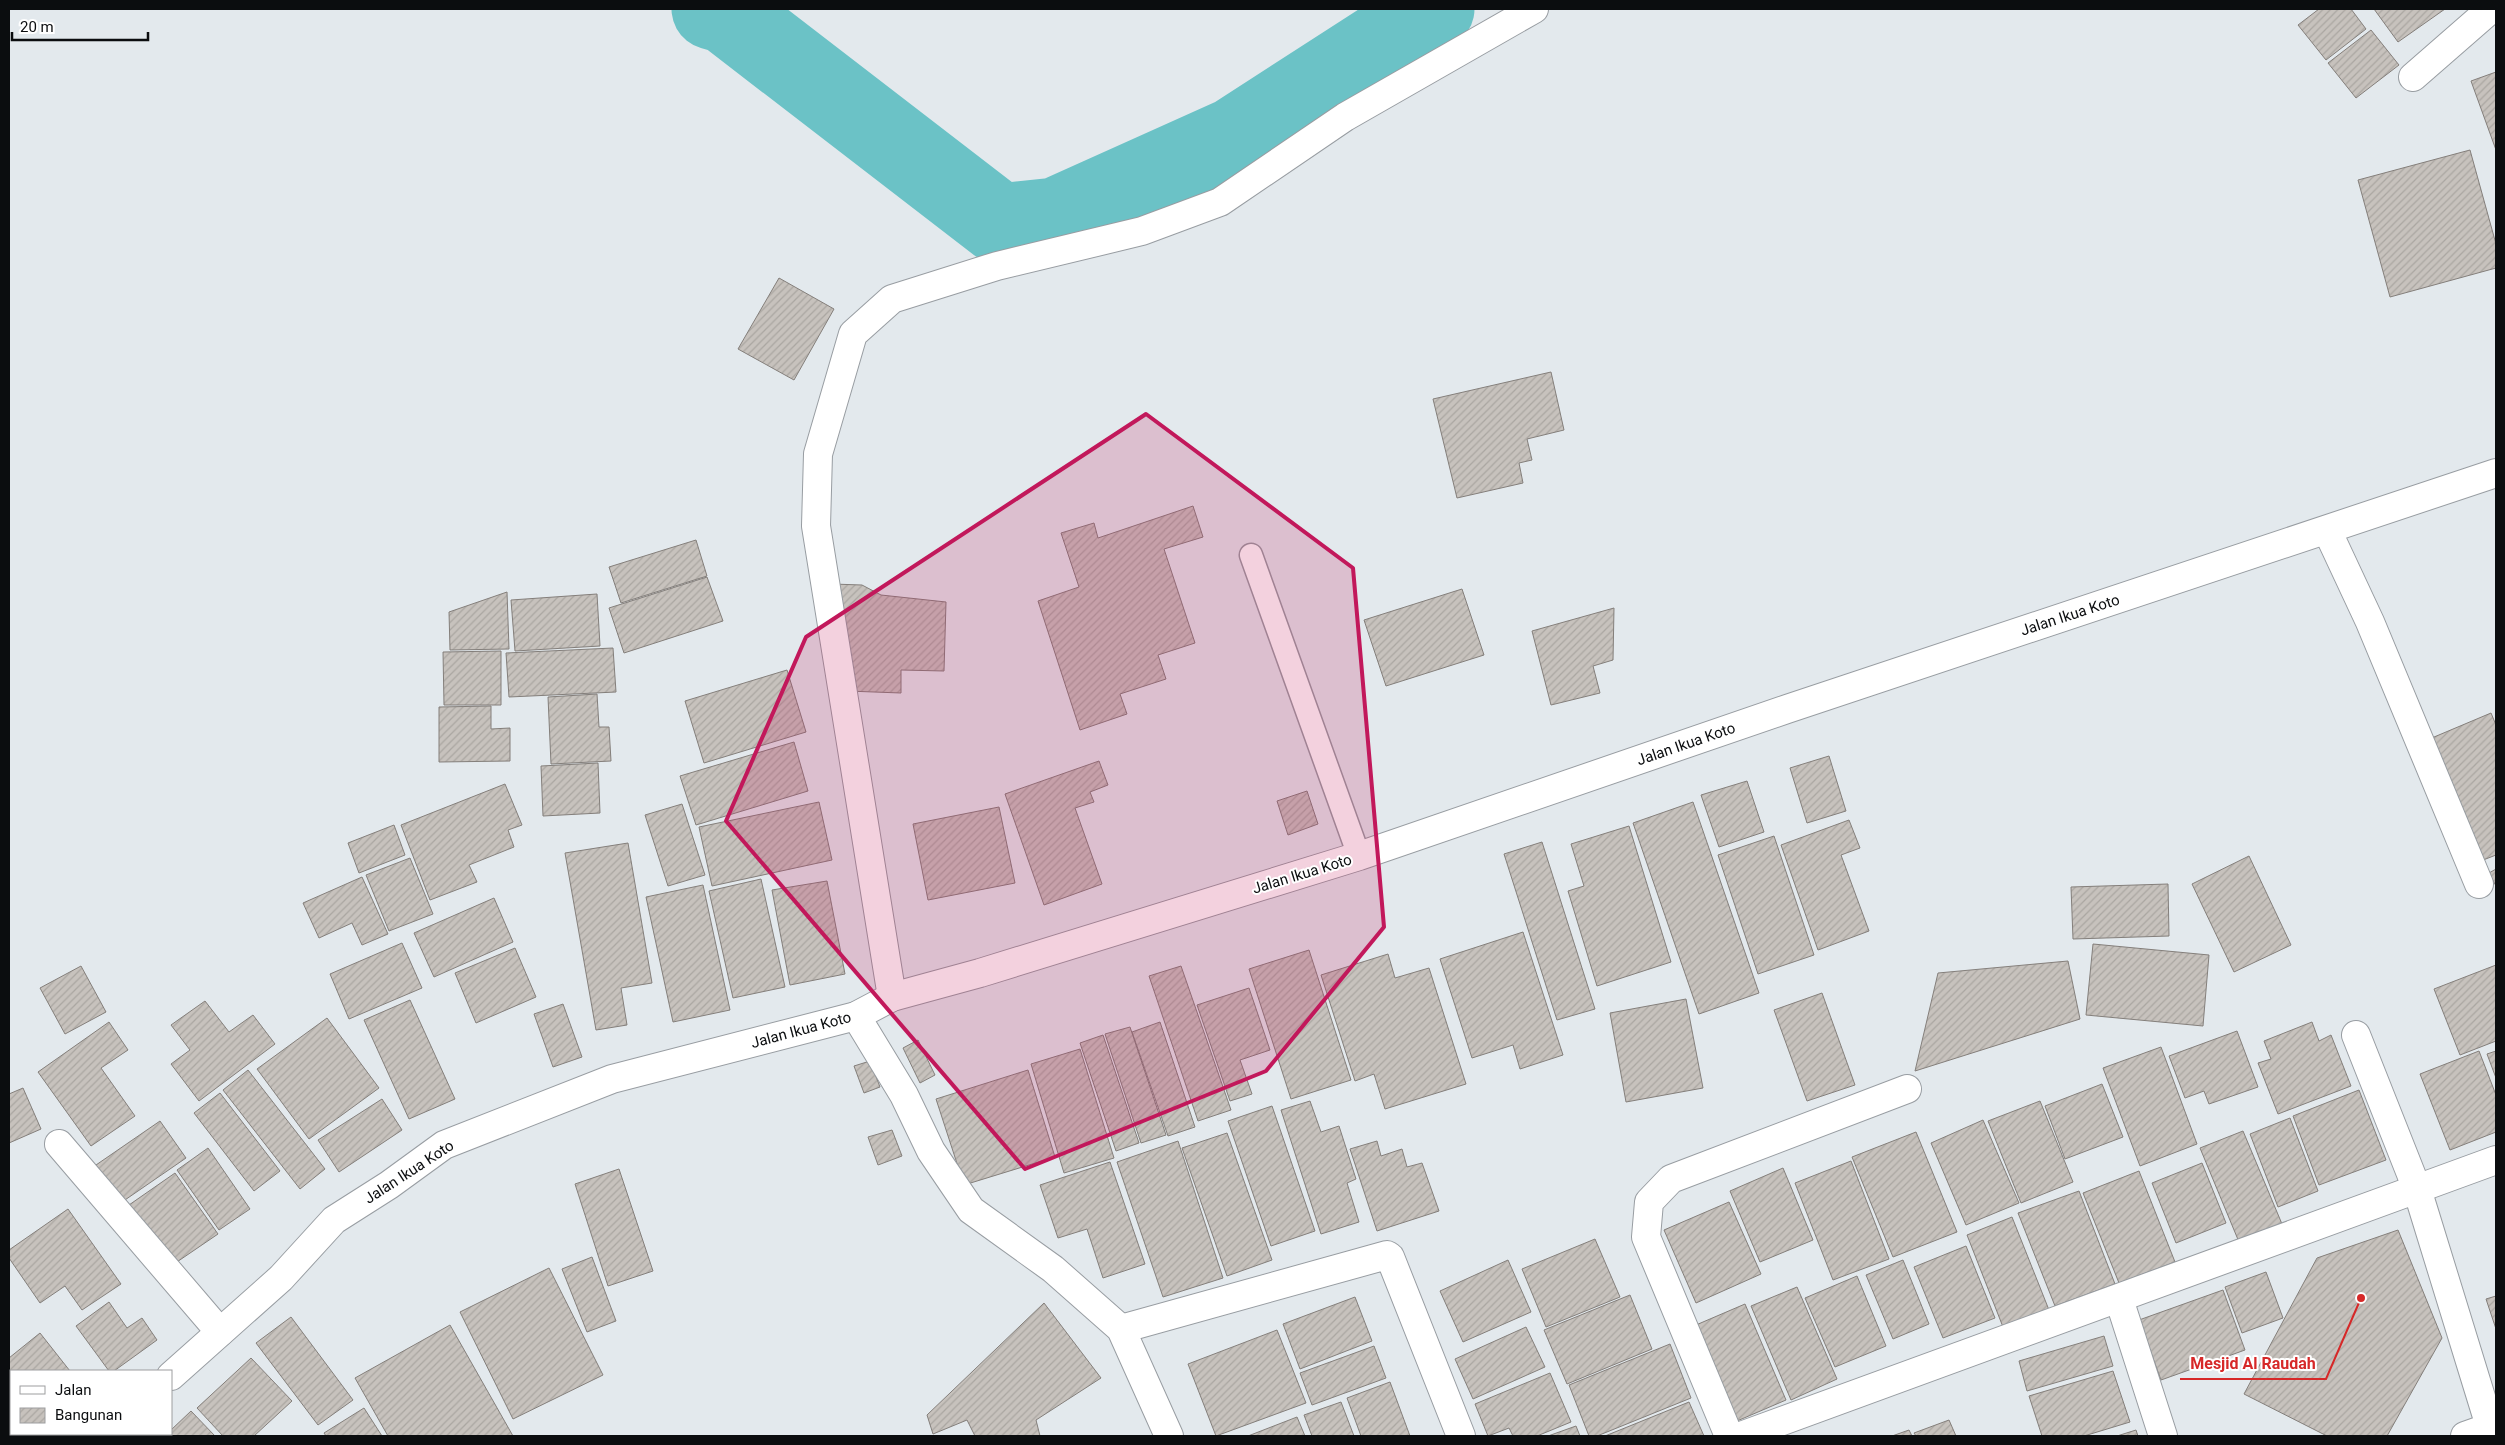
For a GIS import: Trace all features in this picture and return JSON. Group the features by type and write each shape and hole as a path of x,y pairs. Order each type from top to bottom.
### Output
{"street":[{"path":"892,997 816,526 818,454 853,334 892,299 998,266 1142,231 1220,202 1345,117 1534,9"},
{"path":"2413,77 2490,9"},
{"name":"Jalan Ikua Koto","path":"172,1375 281,1278 334,1220 389,1185 444,1145 612,1079 856,1016 892,997 980,973 1358,856 1787,709 2496,473"},
{"path":"2327,530 2370,622 2478,884"},
{"path":"856,1016 904,1096 931,1151 971,1210 1052,1269 1121,1329 1169,1436"},
{"path":"2356,1035 2417,1189 2486,1431"},
{"path":"1729,1436 1646,1237 1649,1202 1671,1179 1908,1088"},
{"path":"59,1144 220,1332"},
{"path":"1741,1436 2496,1160"},
{"path":"1121,1329 1387,1255 1390,1256 1461,1436"},
{"path":"2119,1298 2163,1436"}],"lane":[{"path":"1251,556 1358,856"}],"highlighted area":[{"path":"1146,414 1353,568 1384,927 1266,1071 1025,1169 726,821 806,637"}],"building":[{"path":"2319,9 2351,9 2366,29 2326,60 2298,25"},
{"path":"2374,9 2445,9 2398,42"},
{"path":"2371,30 2399,65 2356,98 2328,63"},
{"path":"2496,72 2496,150 2471,81"},
{"path":"2470,150 2496,244 2496,268 2390,297 2358,180"},
{"path":"779,278 834,309 794,380 738,349"},
{"path":"1551,372 1564,430 1527,439 1532,460 1519,463 1523,483 1457,498 1433,399"},
{"path":"1193,506 1203,537 1164,549 1195,643 1158,655 1166,679 1120,694 1127,714 1080,730 1038,601 1079,587 1061,533 1094,523 1098,538"},
{"path":"696,540 707,576 621,603 609,567"},
{"path":"707,577 723,621 624,653 609,608"},
{"path":"832,584 862,585 881,595 946,602 944,671 901,670 901,693 847,691"},
{"path":"1462,589 1484,655 1386,686 1364,620"},
{"path":"507,592 509,649 450,650 449,612"},
{"path":"597,594 600,646 515,651 511,600"},
{"path":"1614,608 1613,660 1593,666 1600,693 1551,705 1532,631"},
{"path":"613,648 616,692 509,697 506,653"},
{"path":"501,651 501,705 444,705 443,652"},
{"path":"787,670 806,732 704,763 685,701"},
{"path":"597,694 599,727 609,727 611,761 551,764 548,697"},
{"path":"491,706 491,729 510,728 510,761 439,762 439,707"},
{"path":"2491,713 2496,725 2496,855 2478,862 2427,740"},
{"path":"794,742 808,791 696,825 680,776"},
{"path":"1829,756 1846,811 1807,823 1790,768"},
{"path":"1099,761 1108,785 1090,792 1094,802 1075,808 1102,884 1044,905 1005,794"},
{"path":"598,763 600,813 543,816 541,766"},
{"path":"1747,781 1764,832 1719,847 1701,795"},
{"path":"505,784 522,825 508,830 514,847 469,865 477,882 430,900 401,825"},
{"path":"1307,791 1318,824 1288,835 1277,801"},
{"path":"819,802 832,860 712,886 699,827"},
{"path":"1693,802 1759,993 1699,1014 1633,823"},
{"path":"682,804 705,875 668,886 645,815"},
{"path":"999,807 1015,883 928,900 913,824"},
{"path":"1849,820 1860,848 1841,855 1869,931 1818,950 1781,845"},
{"path":"394,825 405,855 359,873 348,843"},
{"path":"1629,826 1671,962 1597,986 1568,891 1584,886 1571,844"},
{"path":"1774,836 1814,955 1758,974 1718,855"},
{"path":"1542,842 1595,1009 1557,1020 1504,854"},
{"path":"628,843 652,983 621,988 627,1025 596,1030 565,853"},
{"path":"2249,856 2291,945 2234,972 2192,884"},
{"path":"410,858 433,914 389,931 366,875"},
{"path":"2496,869 2496,886 2489,873"},
{"path":"362,877 388,934 362,945 352,923 319,938 303,903"},
{"path":"761,879 785,987 733,998 709,891"},
{"path":"827,881 845,974 790,985 772,890"},
{"path":"2168,884 2169,936 2073,939 2071,887"},
{"path":"703,885 730,1010 673,1022 646,897"},
{"path":"494,898 513,942 434,977 414,933"},
{"path":"1523,932 1563,1055 1520,1069 1513,1045 1472,1058 1440,959"},
{"path":"402,943 422,988 349,1019 330,974"},
{"path":"2093,944 2209,955 2203,1026 2086,1015"},
{"path":"515,948 536,997 476,1023 455,973"},
{"path":"1309,950 1351,1080 1291,1099 1249,969"},
{"path":"1388,954 1395,978 1429,968 1466,1084 1385,1109 1374,1074 1355,1081 1321,975"},
{"path":"2068,961 2080,1019 1915,1071 1938,973"},
{"path":"2496,965 2496,1041 2460,1055 2434,989"},
{"path":"81,966 106,1012 65,1034 40,988"},
{"path":"1181,966 1231,1110 1198,1121 1149,976"},
{"path":"1249,988 1270,1050 1240,1060 1252,1094 1230,1101 1197,1005"},
{"path":"1822,993 1855,1085 1807,1101 1774,1010"},
{"path":"1686,999 1703,1088 1626,1102 1610,1013"},
{"path":"410,1000 455,1099 409,1119 364,1020"},
{"path":"205,1001 229,1032 253,1015 275,1044 199,1101 171,1064 190,1050 171,1025"},
{"path":"563,1004 582,1057 553,1067 534,1014"},
{"path":"327,1018 379,1088 309,1139 257,1069"},
{"path":"109,1022 128,1050 101,1068 135,1116 91,1146 38,1072"},
{"path":"1160,1022 1195,1127 1168,1136 1132,1032"},
{"path":"2312,1022 2319,1041 2331,1035 2351,1086 2278,1114 2258,1063 2271,1059 2264,1041"},
{"path":"1130,1027 1166,1135 1141,1143 1105,1034"},
{"path":"2237,1031 2258,1087 2209,1104 2204,1091 2185,1098 2169,1056"},
{"path":"1103,1035 1139,1143 1116,1151 1080,1043"},
{"path":"918,1040 935,1075 920,1083 903,1048"},
{"path":"2161,1047 2197,1144 2140,1166 2103,1068"},
{"path":"1080,1049 1114,1158 1064,1173 1031,1064"},
{"path":"2479,1051 2496,1095 2496,1132 2450,1150 2420,1074"},
{"path":"2496,1051 2496,1078 2487,1054"},
{"path":"870,1061 880,1087 864,1093 854,1066"},
{"path":"248,1070 325,1169 300,1189 223,1090"},
{"path":"1028,1070 1055,1157 964,1185 936,1099"},
{"path":"2102,1084 2123,1137 2065,1159 2045,1106"},
{"path":"23,1088 41,1129 9,1143 9,1094"},
{"path":"2359,1090 2386,1160 2319,1185 2293,1116"},
{"path":"220,1093 280,1171 254,1191 194,1113"},
{"path":"382,1099 402,1130 339,1172 318,1140"},
{"path":"1310,1101 1321,1132 1339,1126 1356,1179 1347,1183 1359,1222 1321,1234 1281,1110"},
{"path":"2040,1101 2073,1182 2021,1203 1988,1121"},
{"path":"1272,1106 1315,1231 1271,1246 1228,1121"},
{"path":"2290,1118 2318,1191 2278,1207 2250,1134"},
{"path":"1983,1120 2019,1203 1966,1225 1931,1143"},
{"path":"160,1121 186,1158 122,1202 96,1165"},
{"path":"892,1130 902,1156 878,1165 868,1137"},
{"path":"2243,1131 2282,1224 2239,1242 2200,1148"},
{"path":"1916,1132 1957,1232 1893,1257 1852,1157"},
{"path":"1227,1133 1272,1260 1227,1276 1182,1148"},
{"path":"1178,1141 1223,1278 1163,1297 1117,1162"},
{"path":"1377,1141 1381,1156 1402,1149 1407,1167 1422,1163 1439,1211 1377,1231 1350,1149"},
{"path":"208,1148 250,1209 219,1230 177,1170"},
{"path":"1851,1161 1889,1259 1833,1280 1795,1183"},
{"path":"1110,1162 1145,1264 1103,1278 1087,1229 1058,1238 1040,1185"},
{"path":"2202,1163 2226,1223 2176,1243 2152,1183"},
{"path":"1783,1168 1813,1240 1760,1262 1730,1191"},
{"path":"619,1169 653,1271 608,1286 575,1184"},
{"path":"2139,1171 2175,1262 2119,1283 2083,1193"},
{"path":"175,1173 218,1234 171,1266 129,1205"},
{"path":"2079,1191 2115,1284 2055,1306 2018,1213"},
{"path":"1729,1202 1761,1274 1696,1303 1664,1230"},
{"path":"68,1209 121,1284 82,1310 65,1286 40,1303 9,1258 9,1250"},
{"path":"2012,1217 2049,1310 2003,1327 1967,1235"},
{"path":"2398,1230 2442,1338 2387,1436 2327,1436 2244,1394 2317,1258"},
{"path":"1595,1239 1620,1297 1546,1327 1522,1269"},
{"path":"1966,1246 1995,1318 1943,1338 1914,1267"},
{"path":"592,1257 616,1321 587,1332 562,1269"},
{"path":"1508,1260 1531,1312 1463,1342 1440,1291"},
{"path":"1903,1260 1929,1324 1893,1339 1866,1275"},
{"path":"549,1268 603,1375 513,1419 460,1312"},
{"path":"2266,1272 2283,1318 2242,1333 2225,1287"},
{"path":"1857,1276 1886,1346 1835,1367 1805,1298"},
{"path":"1797,1287 1837,1379 1791,1400 1751,1306"},
{"path":"2223,1290 2245,1350 2161,1380 2139,1320"},
{"path":"1630,1295 1652,1349 1567,1384 1544,1330"},
{"path":"2496,1296 2496,1329 2486,1299"},
{"path":"1355,1297 1372,1341 1300,1369 1283,1324"},
{"path":"109,1302 127,1328 142,1318 157,1340 115,1370 108,1370 76,1326"},
{"path":"1044,1303 1101,1378 1036,1420 1040,1436 975,1436 967,1420 933,1434 927,1415"},
{"path":"1745,1304 1786,1400 1737,1421 1696,1325"},
{"path":"291,1317 353,1400 318,1425 256,1343"},
{"path":"450,1325 513,1436 388,1436 355,1378"},
{"path":"1526,1327 1545,1367 1473,1399 1455,1359"},
{"path":"1277,1330 1306,1403 1216,1436 1188,1364"},
{"path":"40,1333 69,1370 10,1370 10,1428 9,1426 9,1358"},
{"path":"2104,1336 2113,1366 2027,1391 2019,1361"},
{"path":"1670,1344 1691,1398 1597,1436 1589,1436 1569,1385"},
{"path":"1374,1346 1386,1378 1312,1405 1300,1373"},
{"path":"251,1358 292,1401 254,1436 223,1436 197,1408"},
{"path":"2113,1371 2130,1422 2084,1436 2042,1436 2029,1396"},
{"path":"1550,1373 1571,1422 1537,1436 1513,1436 1509,1428 1488,1436 1475,1404"},
{"path":"1390,1382 1410,1436 1361,1436 1347,1398"},
{"path":"1341,1402 1354,1436 1312,1436 1304,1415"},
{"path":"1689,1402 1704,1436 1605,1436"},
{"path":"364,1408 382,1436 326,1436 324,1433"},
{"path":"191,1411 215,1436 165,1436 172,1435 172,1429"},
{"path":"1297,1417 1305,1436 1248,1436"},
{"path":"1949,1420 1956,1436 1916,1436 1914,1433"},
{"path":"1576,1426 1580,1436 1548,1436"},
{"path":"1909,1430 1912,1436 1892,1436"},
{"path":"2136,1430 2138,1436 2117,1436"},
{"path":"16,1435 42,1435 40,1436"}],"waterway":[{"path":"712,9 726,13 1000,224 1056,218 1234,138 1434,9"}],"place":[{"name":"Mesjid Al Raudah","path":"2361,1298"}]}
